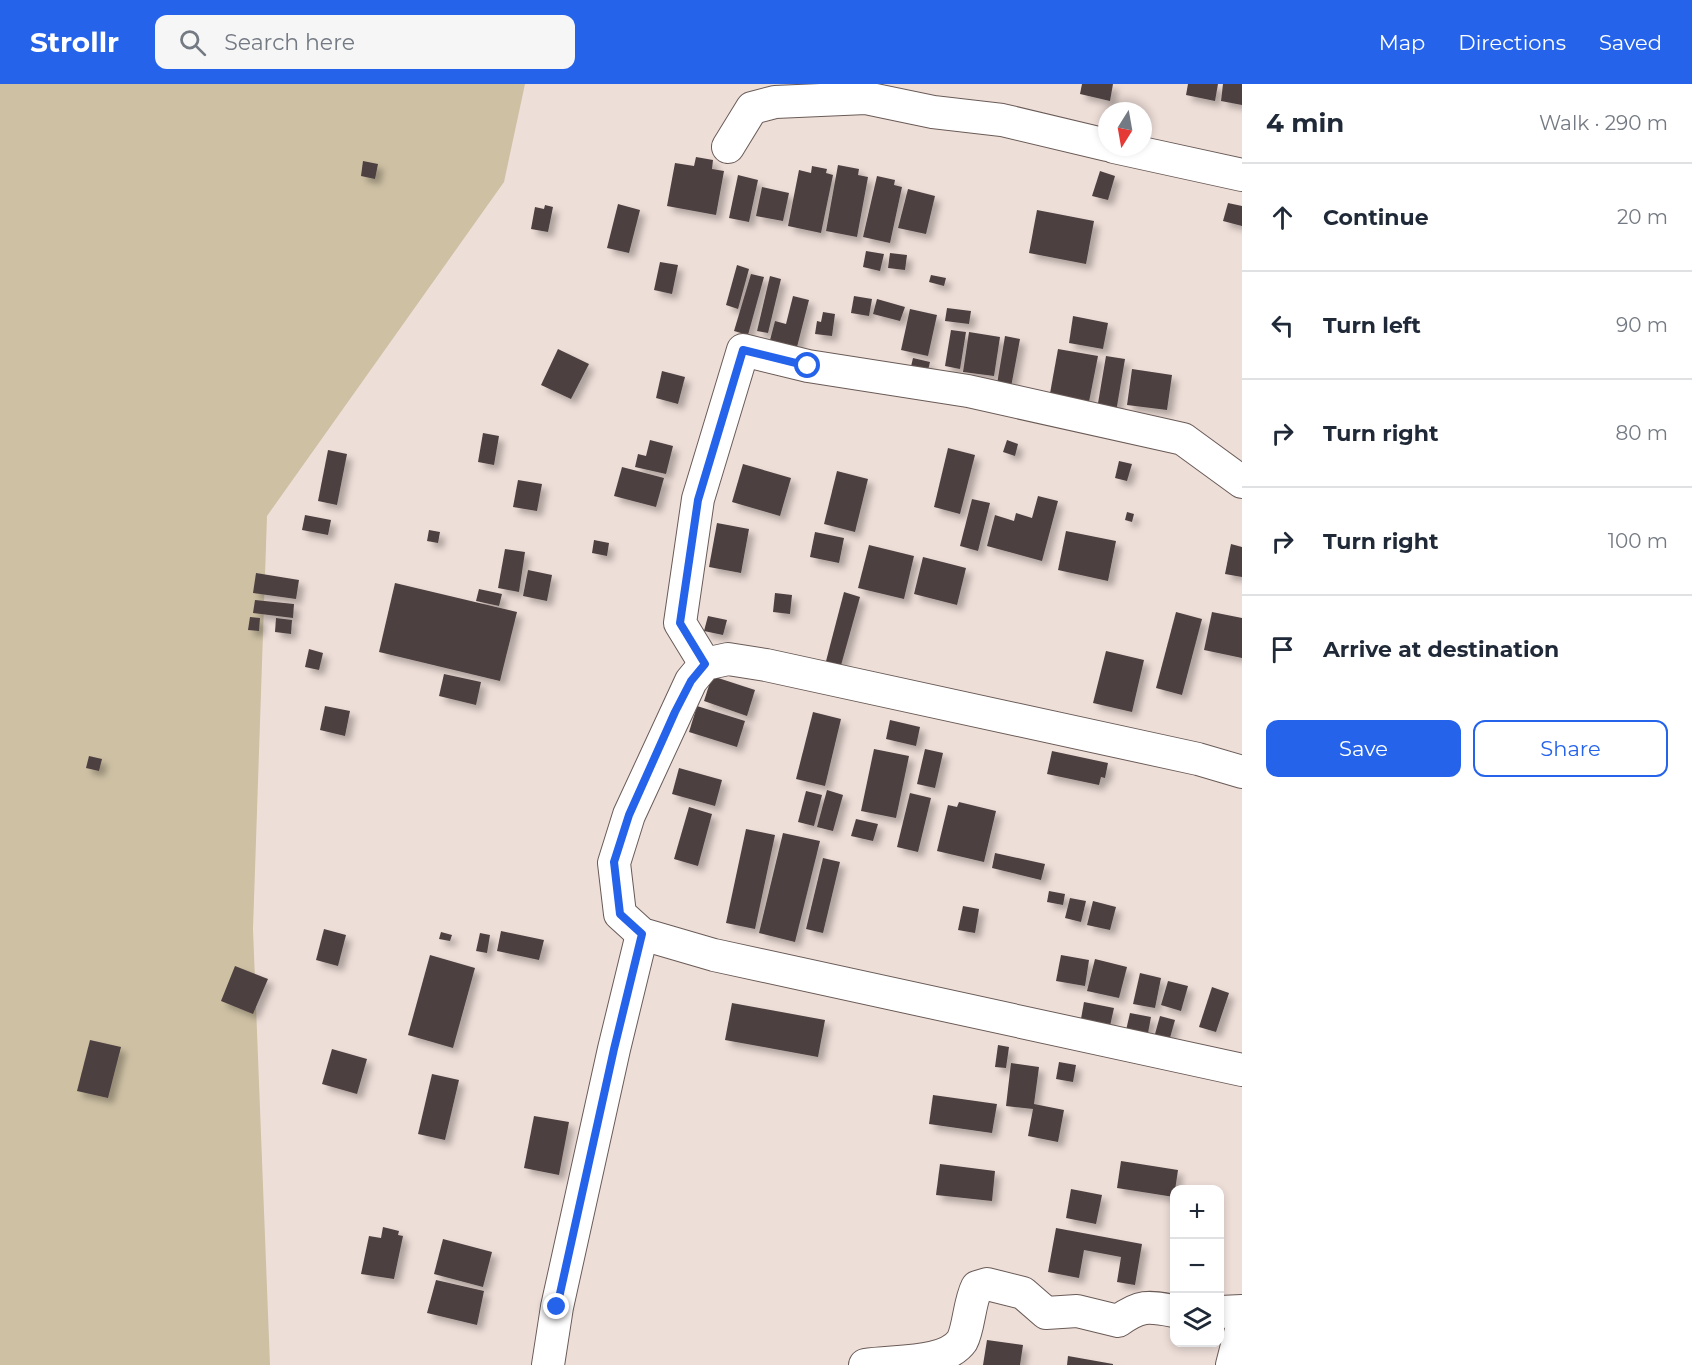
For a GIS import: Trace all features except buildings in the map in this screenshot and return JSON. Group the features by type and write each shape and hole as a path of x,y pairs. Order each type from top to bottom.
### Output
{"street":[{"path":"729,147 752,108 775,102 866,98 933,112 1002,120 1098,144"},
{"path":"1152,155 1242,175"},
{"path":"705,664 680,623 698,500 743,350 808,366 968,391 1182,439 1200,449 1242,482"},
{"path":"1242,772 1198,759 766,665 728,659 705,664 691,681 629,815 614,862 620,914 642,934 714,955 1242,1070"},
{"path":"548,1365 559,1296 642,934"},
{"path":"865,1365 920,1363 948,1357 962,1341 977,1287 987,1284 1023,1293 1046,1312 1077,1311 1118,1321 1133,1310 1153,1307 1170,1310"},
{"path":"1224,1311 1242,1311"},
{"path":"1232,1365 1242,1326"}],"shaded area":[{"path":"0,84 525,84 504,182 267,516 253,929 270,1365 0,1365"}],"route":[{"path":"557,1307 642,934 620,914 614,862 629,815 675,712 691,681 705,664 680,623 698,500 743,350 808,366"}]}
